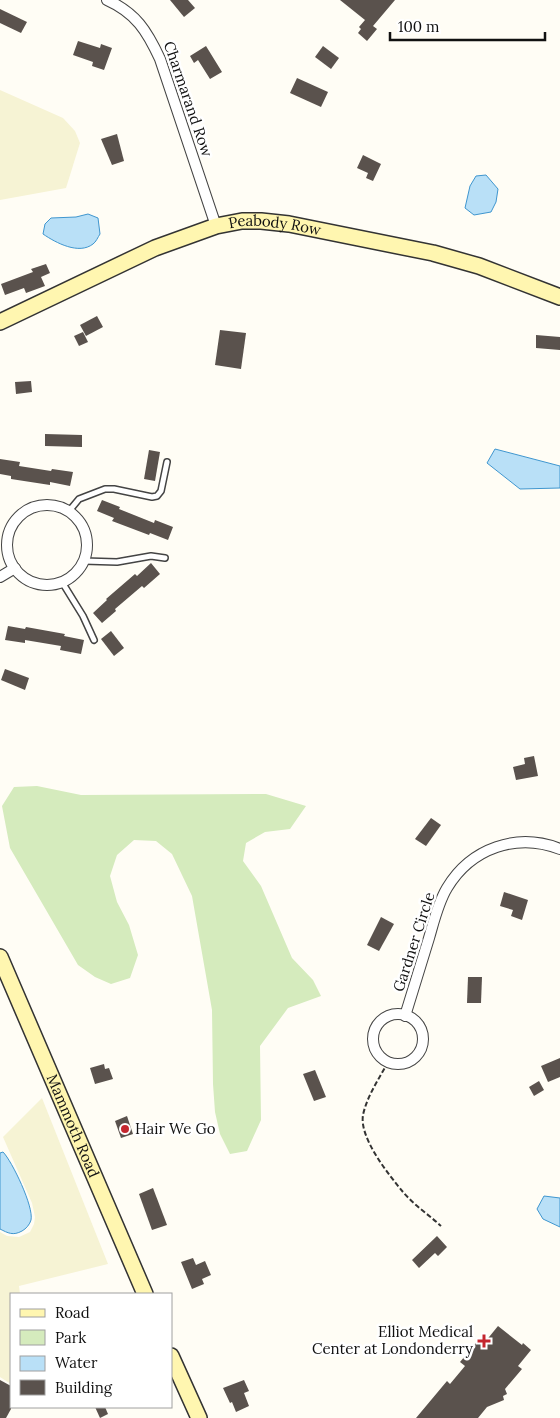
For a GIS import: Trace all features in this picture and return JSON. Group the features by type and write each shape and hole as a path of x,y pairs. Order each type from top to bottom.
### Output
{"street":[{"name":"Charmarand Row","path":"107,0 126,10 143,27 151,39 160,59 216,226"},
{"name":"Peabody Row","path":"0,322 155,248 216,226 242,221 289,224 433,253 480,266 560,297"},
{"path":"44,505 60,507 78,520 86,534 87,550 84,561 78,572 62,582 49,585 33,582 14,568 8,554 10,531 18,518 30,509 44,505"},
{"path":"0,577 14,568"},
{"name":"Gardner Circle","path":"405,1016 440,902 462,869 485,851 513,842 533,841 560,849"},
{"name":"Mammoth Road","path":"0,957 144,1293"},
{"name":"Gardner Circle","path":"389,1016 405,1016 412,1019 418,1025 422,1040 421,1048 417,1055 404,1063 388,1062 381,1058 376,1051 373,1035 376,1027 389,1016"},
{"path":"172,1358 199,1418"}],"lane":[{"path":"69,512 79,499 105,489 114,489 152,497 157,496 161,491 167,462"},
{"path":"84,561 117,562 151,556 165,558"},
{"path":"62,582 94,640"}],"path":[{"path":"388,1062 367,1101 363,1117 367,1139 382,1164 404,1193 441,1226"}],"shaded area":[{"path":"0,90 63,118 75,131 80,143 66,188 0,200"},
{"path":"42,1098 108,1264 19,1286 20,1293 10,1293 10,1383 0,1377 0,1232 7,1236 19,1237 30,1232 35,1217 32,1203 3,1137"}],"green space":[{"path":"37,786 81,795 266,794 306,806 290,829 265,832 246,843 243,861 261,886 292,958 313,980 321,996 288,1008 260,1046 261,1120 247,1151 230,1154 220,1134 215,1112 213,1084 212,1010 192,896 172,854 156,841 134,840 117,855 110,876 117,902 129,925 138,955 130,978 111,984 95,977 78,965 10,848 2,806 14,787"}],"water":[{"path":"486,175 498,189 496,202 491,212 474,215 465,208 470,186 476,176"},
{"path":"88,214 98,218 100,234 94,243 87,247 68,247 43,234 45,224 51,218 76,217"},
{"path":"495,449 560,466 560,488 520,489 487,463"},
{"path":"3,1152 22,1184 31,1214 28,1226 13,1234 0,1229 0,1153"},
{"path":"544,1196 560,1198 560,1227 543,1219 537,1209"}],"building":[{"path":"170,0 188,0 195,8 184,17"},
{"path":"340,0 395,0 373,26 377,29 367,41 358,33 361,29 359,27 365,20"},
{"path":"0,9 27,22 21,33 0,23"},
{"path":"78,41 100,48 101,44 112,48 104,70 92,66 93,62 73,55"},
{"path":"206,46 222,72 210,79 198,60 194,63 190,56"},
{"path":"323,46 339,58 331,69 315,57"},
{"path":"297,78 328,92 321,107 290,93"},
{"path":"117,134 124,161 112,165 101,139"},
{"path":"363,155 381,164 373,181 366,178 368,173 357,168"},
{"path":"46,264 50,273 41,277 45,286 26,293 24,288 5,295 1,284 33,272 31,269"},
{"path":"97,316 103,327 86,336 80,325"},
{"path":"220,330 246,333 241,369 215,365"},
{"path":"83,332 88,342 79,346 74,336"},
{"path":"536,335 560,337 560,350 536,348"},
{"path":"31,381 32,392 16,394 15,382"},
{"path":"45,434 82,435 82,447 45,446"},
{"path":"149,450 160,452 155,481 144,479"},
{"path":"0,459 20,462 19,466 73,472 70,486 50,482 50,485 11,479 11,476 0,474"},
{"path":"102,500 154,523 155,520 173,527 168,540 112,521 114,518 97,511"},
{"path":"151,563 160,574 144,588 142,586 102,623 93,613 135,574 137,576"},
{"path":"8,626 25,629 26,627 65,634 64,636 84,640 81,654 60,650 61,646 25,640 25,643 5,640"},
{"path":"111,631 124,648 114,656 101,639"},
{"path":"5,669 29,678 25,690 1,680"},
{"path":"534,756 538,776 516,780 513,767 525,764 524,758"},
{"path":"431,818 441,825 426,846 415,839"},
{"path":"504,892 528,900 522,920 511,916 513,910 500,906"},
{"path":"381,917 394,924 379,951 367,945"},
{"path":"468,977 482,977 481,1003 467,1003"},
{"path":"560,1058 560,1077 548,1082 541,1066"},
{"path":"104,1064 105,1069 109,1068 113,1079 95,1084 90,1068"},
{"path":"315,1070 326,1097 314,1101 303,1074"},
{"path":"539,1081 544,1090 534,1096 529,1087"},
{"name":"Hair We Go","path":"127,1116 133,1134 121,1138 115,1121"},
{"path":"153,1188 167,1225 152,1230 139,1194"},
{"path":"437,1236 447,1247 438,1256 435,1253 419,1268 412,1260"},
{"path":"193,1258 196,1265 205,1261 211,1275 202,1279 204,1284 192,1289 181,1262"},
{"path":"498,1326 531,1350 518,1366 522,1369 505,1389 507,1394 503,1396 504,1400 487,1407 478,1418 416,1418 447,1381 450,1384 465,1366 460,1362 480,1338 485,1342"},
{"path":"0,1380 10,1385 11,1409 6,1418 0,1418"},
{"path":"244,1380 249,1391 244,1393 249,1406 236,1412 223,1388"},
{"path":"95,1408 105,1408 108,1414 100,1418"}],"place":[{"name":"Hair We Go","path":"125,1129"},
{"name":"Elliot Medical Center at Londonderry","path":"484,1341"}]}
